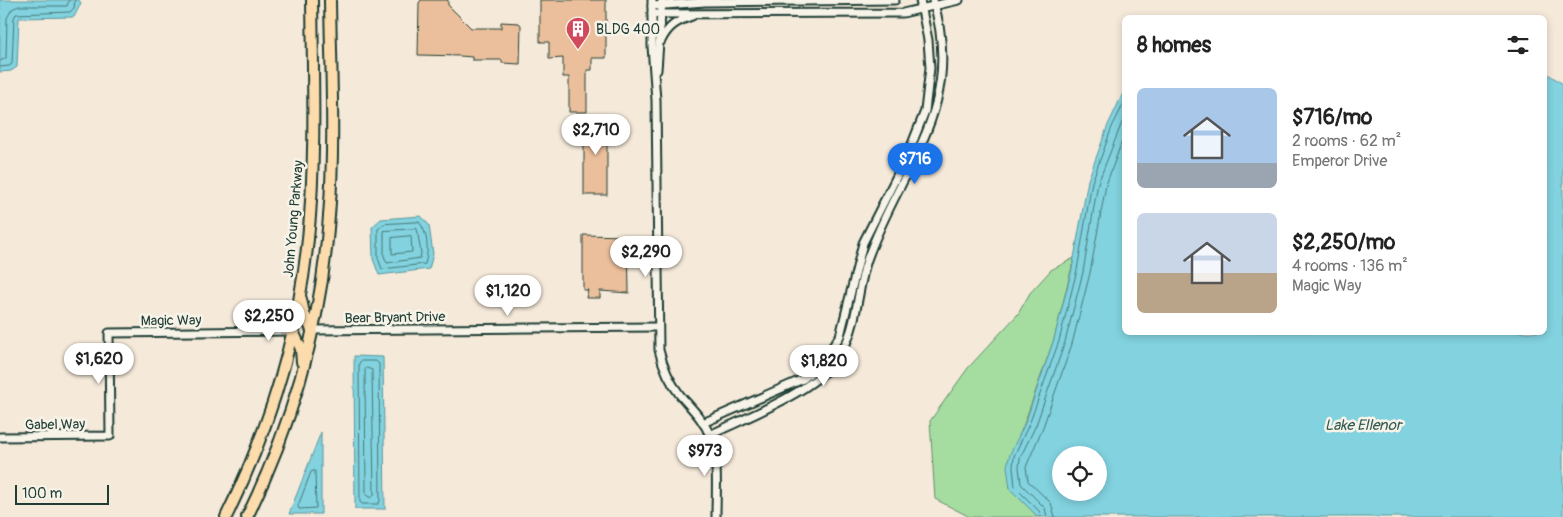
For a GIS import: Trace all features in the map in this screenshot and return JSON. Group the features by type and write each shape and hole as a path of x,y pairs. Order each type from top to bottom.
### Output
{"highway":[{"name":"John Young Parkway","path":"226,517 261,435 276,392 293,331 300,293 308,239 312,184 312,0"},
{"path":"247,517 274,456 303,370 324,269 330,197 330,0"},
{"path":"300,293 304,314 312,330"},
{"path":"293,331 300,349 303,370"}],"street":[{"path":"690,0 705,2"},
{"path":"886,0 886,13"},
{"path":"716,517 716,471 710,436 703,423 670,381 663,366 659,350 657,327 656,100 652,3 895,0"},
{"path":"703,423 803,379 819,366 840,336 863,243 908,154 925,111 930,68 920,0"},
{"path":"652,14 886,13 922,9 934,3 959,0"},
{"path":"656,100 662,2"},
{"path":"710,436 809,385 825,373 846,346 851,333 858,294 868,259 929,132 937,104 942,62 941,40 934,3"},
{"path":"659,46 664,33 673,24 699,14"},
{"name":"Bear Bryant Drive","path":"312,330 657,327"},
{"name":"Magic Way","path":"110,436 109,333 293,331"},
{"name":"Gabel Way","path":"0,437 110,436"}],"green space":[{"path":"1074,258 1054,339 1020,435 1010,489 1038,517 970,517 935,499 930,421 968,368 1018,314 1030,293 1051,270"}],"water":[{"path":"0,0 79,0 81,3 74,17 19,18 17,67 11,71 0,72"},
{"name":"Lake Ellenor","path":"1547,73 1563,84 1563,517 1038,517 1010,489 1007,466 1010,454 1026,421 1054,339 1072,269 1088,180 1108,125 1122,95 1122,335 1547,335"},
{"path":"421,216 429,225 433,254 429,269 379,275 373,259 372,227 381,219"},
{"path":"354,356 383,357 385,509 355,509"},
{"path":"321,432 321,514 289,514"}],"building":[{"path":"421,0 448,0 448,5 471,28 501,28 501,22 519,23 521,25 520,64 502,63 502,60 472,60 472,57 418,55 419,3"},
{"name":"BLDG 400","path":"540,0 606,0 606,58 592,58 592,70 587,70 587,112 569,112 569,77 563,77 563,58 549,59 549,42 540,42"},
{"path":"584,117 607,117 607,195 584,195"},
{"path":"583,235 628,236 629,293 600,291 600,298 586,298 588,290 583,290"}],"place":[{"name":"BLDG 400","path":"578,50"}]}
